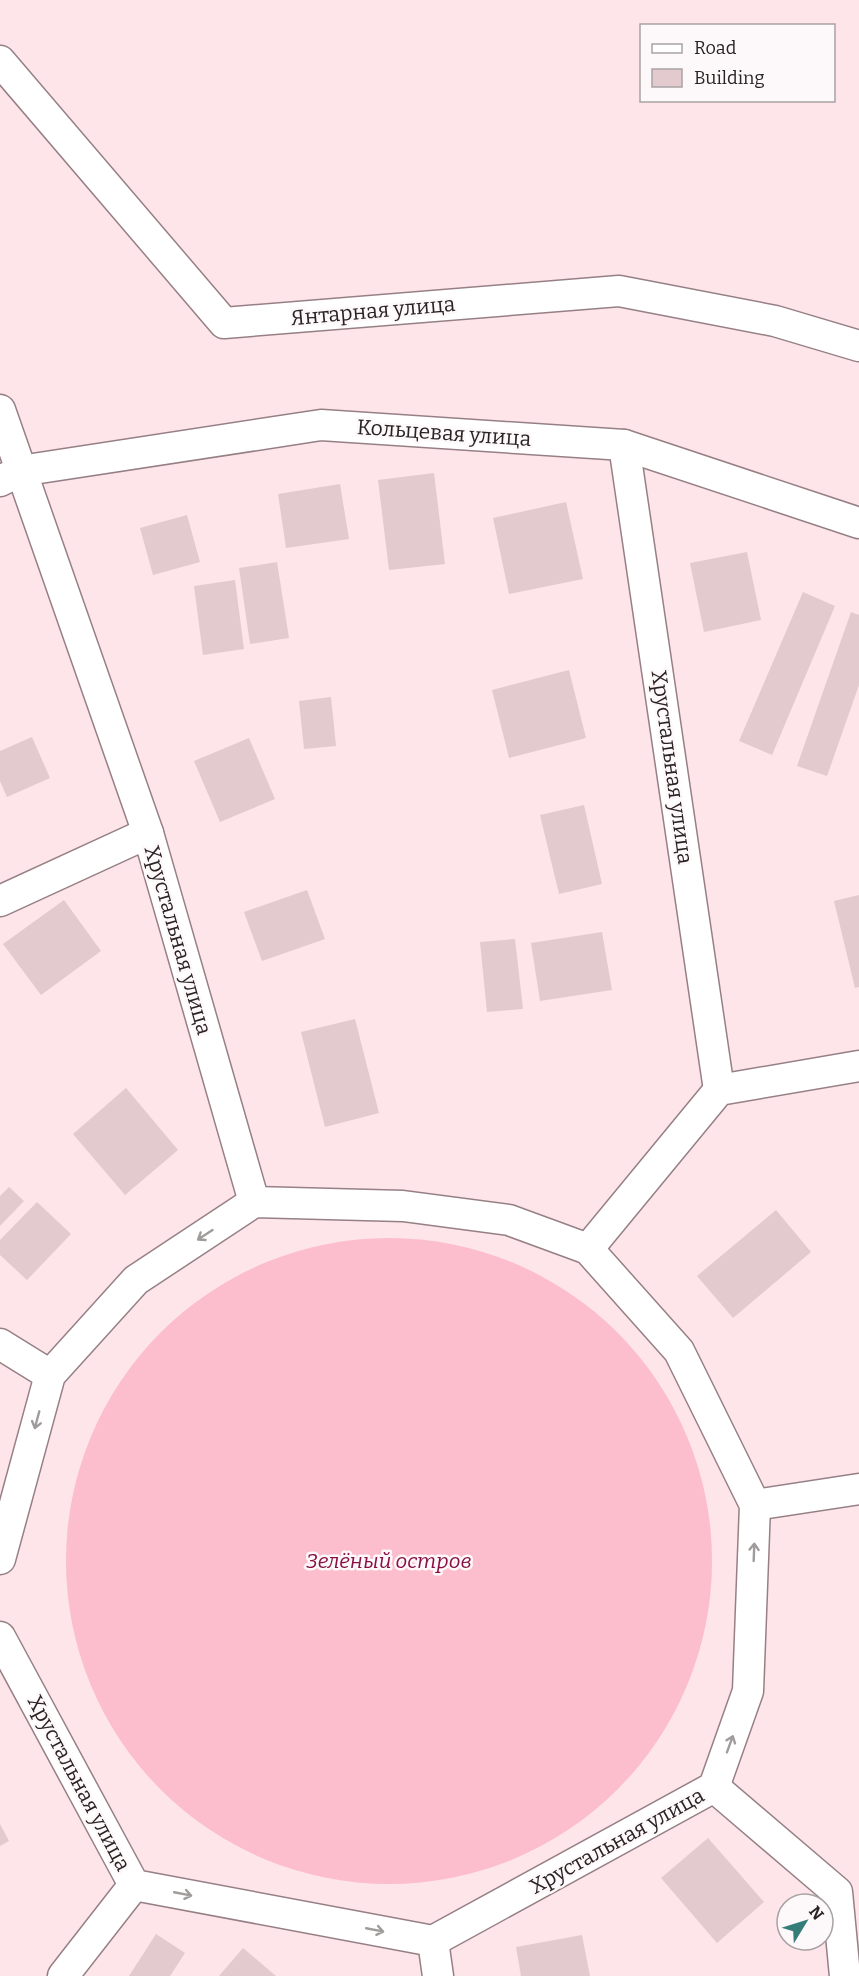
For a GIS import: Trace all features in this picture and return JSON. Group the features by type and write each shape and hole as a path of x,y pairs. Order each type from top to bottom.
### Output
{"street":[{"name":"Янтарная улица","path":"0,62 224,323 619,291 775,321 859,346"},
{"path":"0,410 10,476 148,833"},
{"name":"Кольцевая улица","path":"10,476 321,425 624,445 859,523"},
{"name":"Хрустальная улица","path":"624,445 719,1090"},
{"name":"Хрустальная улица","path":"0,901 148,833 254,1202 403,1206 509,1220 588,1249 679,1351 755,1505 748,1691 714,1787 433,1941 134,1885 0,1637"},
{"path":"588,1249 719,1090 859,1066"},
{"path":"0,1558 50,1375 136,1280 254,1202"},
{"path":"0,1344 50,1375"},
{"path":"755,1505 859,1489"},
{"path":"714,1787 848,1890 845,1976"},
{"path":"63,1976 134,1885"},
{"path":"433,1941 438,1976"}],"green space":[{"name":"Зелёный остров","path":"389,1238 452,1244 513,1263 541,1276 568,1293 617,1333 657,1382 674,1409 687,1437 706,1498 712,1561 706,1624 687,1685 674,1713 657,1740 617,1789 568,1829 541,1846 513,1859 452,1878 389,1884 326,1878 265,1859 237,1846 210,1829 161,1789 121,1740 104,1713 91,1685 72,1624 66,1561 72,1498 91,1437 104,1409 121,1382 161,1333 210,1293 237,1276 265,1263 326,1244"}],"building":[{"path":"434,473 445,564 389,570 378,480"},
{"path":"340,484 349,539 286,548 278,494"},
{"path":"566,502 583,579 509,594 493,518"},
{"path":"187,515 200,562 153,575 140,528"},
{"path":"747,552 761,620 704,632 690,563"},
{"path":"277,562 289,638 250,644 239,568"},
{"path":"235,580 244,649 203,655 194,586"},
{"path":"803,592 835,606 772,755 739,741"},
{"path":"851,612 859,615 859,685 827,776 797,766"},
{"path":"569,670 586,738 509,758 492,690"},
{"path":"331,697 336,746 304,749 299,701"},
{"path":"32,737 50,778 7,797 0,781 0,751"},
{"path":"249,738 275,799 220,822 194,761"},
{"path":"584,805 602,884 559,894 540,815"},
{"path":"307,890 325,939 262,961 244,912"},
{"path":"859,895 859,987 855,988 834,901"},
{"path":"64,900 101,951 41,995 3,944"},
{"path":"602,932 612,990 540,1001 531,943"},
{"path":"515,939 523,1009 487,1012 480,942"},
{"path":"355,1019 379,1113 325,1127 301,1032"},
{"path":"126,1088 178,1150 125,1195 73,1134"},
{"path":"9,1187 24,1201 0,1226 0,1196"},
{"path":"37,1202 71,1234 27,1280 0,1255 0,1240"},
{"path":"776,1210 811,1252 733,1318 697,1276"},
{"path":"0,1824 9,1841 0,1846"},
{"path":"708,1838 764,1902 717,1943 661,1878"},
{"path":"156,1934 185,1953 170,1976 129,1976"},
{"path":"582,1935 590,1976 521,1976 516,1947"},
{"path":"243,1948 276,1976 219,1976"}]}
